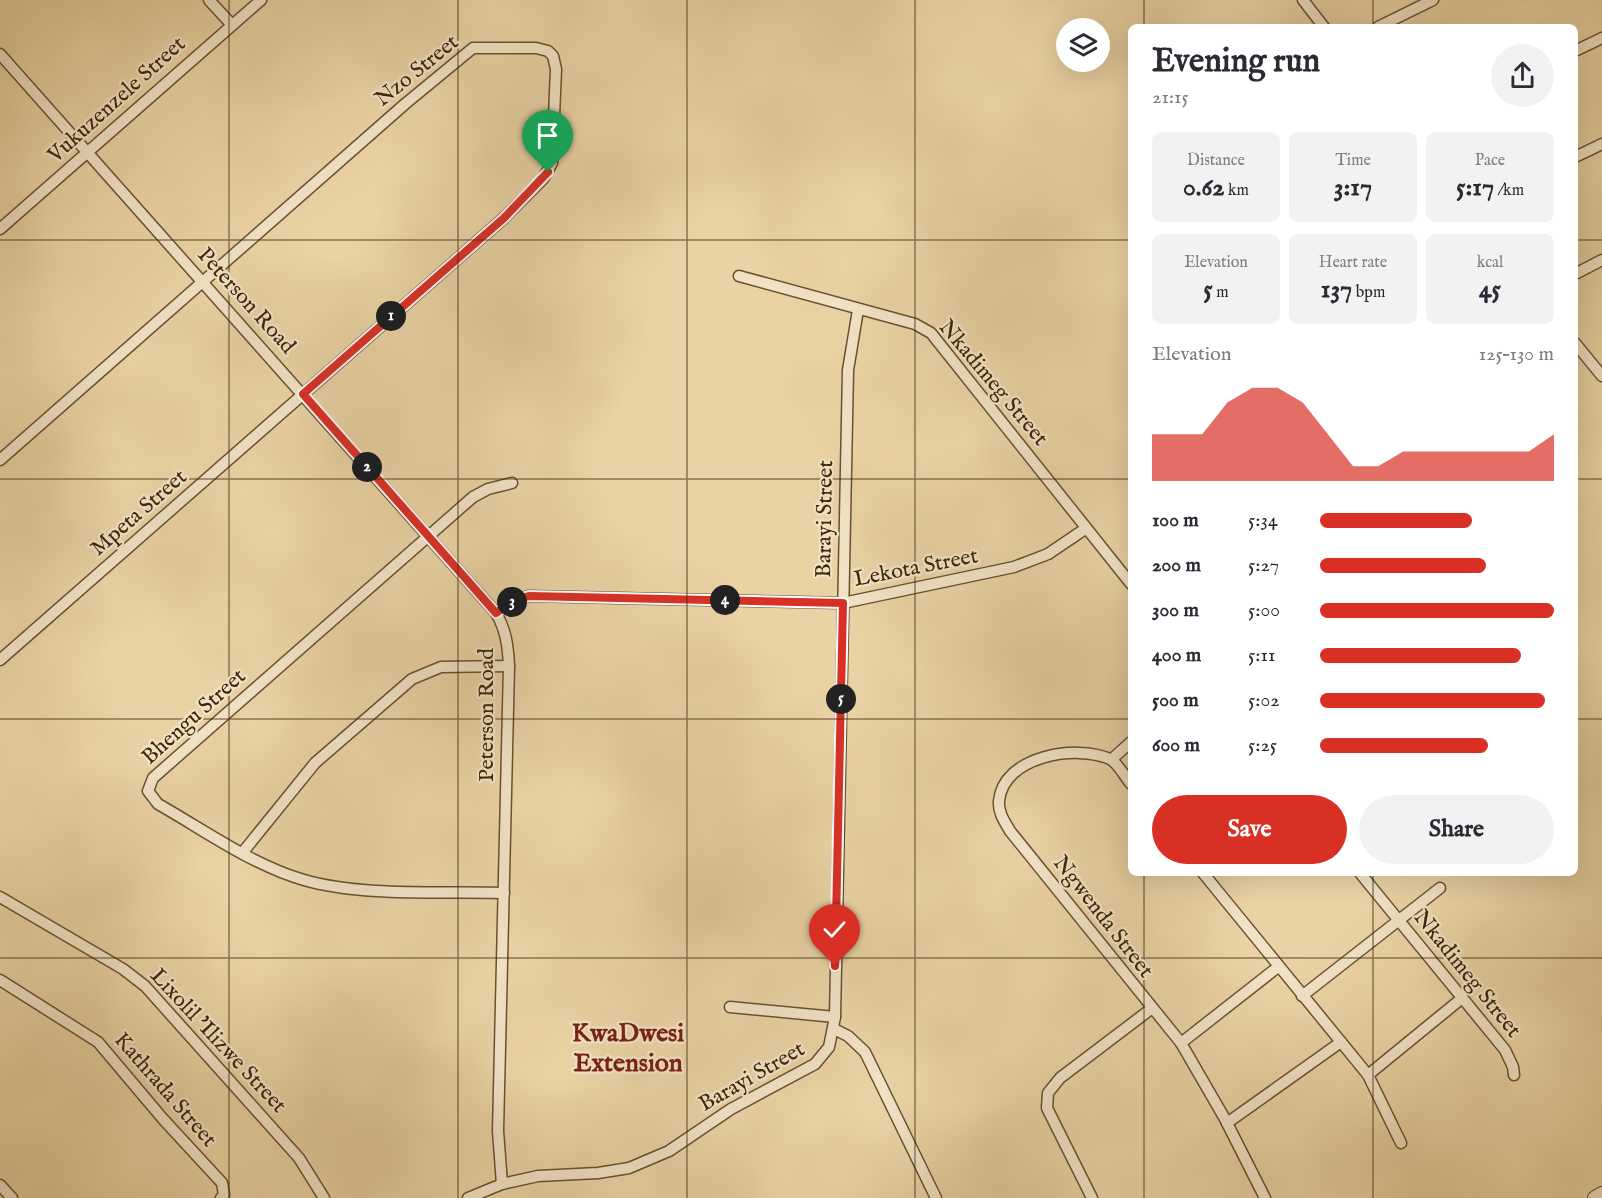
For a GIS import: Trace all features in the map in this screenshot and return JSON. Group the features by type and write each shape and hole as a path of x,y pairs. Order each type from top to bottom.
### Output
{"street":[{"path":"209,0 232,25"},
{"name":"Vukuzenzele Street","path":"0,230 261,0"},
{"path":"1303,0 1322,24"},
{"path":"1384,24 1433,0"},
{"path":"1578,50 1602,38"},
{"name":"Nzo Street","path":"203,283 405,104 472,48 536,48 548,51 553,56 556,69 555,141 552,163 543,179 504,218 303,394"},
{"name":"Peterson Road","path":"0,54 496,613 508,640 498,1131 502,1184"},
{"path":"1578,156 1602,144"},
{"path":"1578,272 1602,260"},
{"name":"Nkadimeg Street","path":"739,276 915,324 931,333 963,370 1085,529 1128,580"},
{"path":"0,460 203,283"},
{"name":"Barayi Street","path":"468,1198 502,1184 538,1176 598,1173 629,1168 669,1151 731,1109 815,1064 830,1047 834,1029 848,370 858,310"},
{"path":"1578,347 1602,376"},
{"name":"Mpeta Street","path":"0,660 303,394"},
{"name":"Bhengu Street","path":"504,893 377,890 322,885 283,873 158,804 151,797 149,784 426,536 480,492 512,483"},
{"name":"Lekota Street","path":"496,613 515,600 529,596 843,603 1014,567 1048,554 1085,529"},
{"path":"243,852 315,763 412,679 441,667 509,666"},
{"path":"1128,745 1112,759 1128,780"},
{"name":"Ngwenda Street","path":"1112,759 1084,754 1043,755 1011,777 999,801 1000,814 1010,831 1180,1043 1227,1123 1265,1198"},
{"path":"1205,876 1368,1075 1401,1143"},
{"name":"Nkadimeg Street","path":"1362,876 1505,1050 1514,1075"},
{"path":"1302,996 1440,888"},
{"name":"Lixolil 'Ilizwe Street","path":"0,897 123,969 145,986 299,1158 324,1198"},
{"path":"1180,1043 1278,967"},
{"name":"Kathrada Street","path":"0,980 98,1042 163,1119 222,1183 224,1195 221,1198"},
{"path":"1368,1075 1461,999"},
{"path":"730,1007 834,1017"},
{"path":"1092,1198 1047,1108 1048,1093 1060,1078 1151,1009"},
{"path":"834,1029 848,1036 865,1052 936,1198"},
{"path":"1227,1123 1341,1042"},
{"path":"0,1185 12,1198"},
{"path":"1595,1198 1602,1194"}],"district":[{"name":"KwaDwesi Extension","path":"628,1048"}],"route":[{"path":"548,172 504,218 303,394 496,613 515,600 529,596 843,603 835,966"}]}
